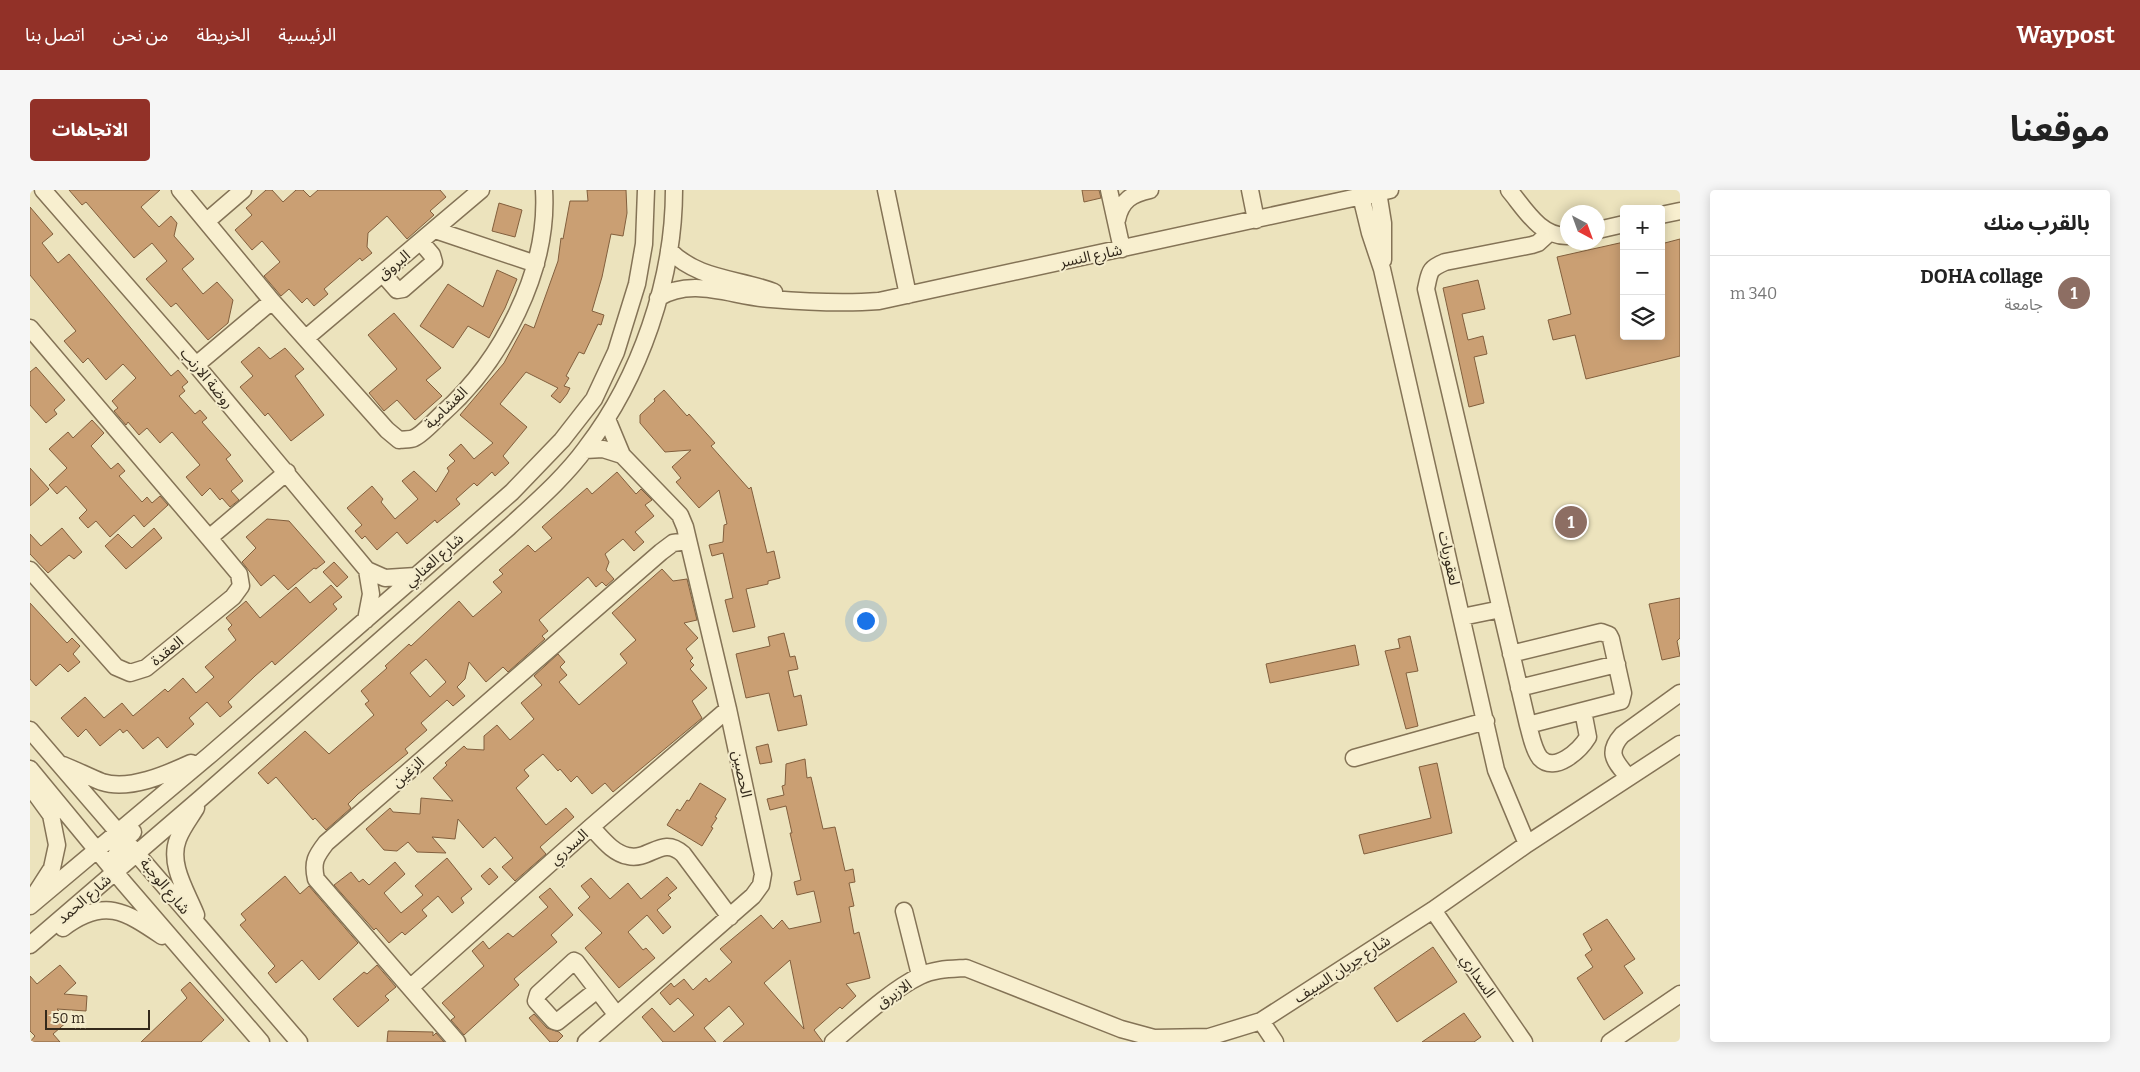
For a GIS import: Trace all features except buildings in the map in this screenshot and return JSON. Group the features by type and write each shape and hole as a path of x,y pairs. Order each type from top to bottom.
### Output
{"street":[{"name":"روضة الارنب","path":"43,190 196,365 367,570"},
{"name":"الغشامية","path":"180,190 272,301 387,430 399,440 414,438 463,395 482,369 516,314 525,297 536,264 546,212 544,190"},
{"path":"207,221 243,190"},
{"name":"البروق","path":"306,338 481,190"},
{"name":"شارع العنابي","path":"116,851 211,754 512,492 562,440 594,399 616,352 638,284 644,244 646,190"},
{"name":"شارع العنابي","path":"116,851 201,798 509,527 548,491 586,450 607,419 645,345 670,250 674,190"},
{"path":"886,190 908,295"},
{"path":"1109,190 1122,249"},
{"path":"1117,220 1119,211 1129,197 1150,190"},
{"path":"1250,190 1256,220"},
{"path":"1509,190 1542,228 1549,233 1560,235"},
{"name":"شارع النسر","path":"658,298 679,288 695,287 763,299 849,303 908,295 1384,191"},
{"name":"لعقوريات","path":"1382,269 1384,191"},
{"name":"لعقوريات","path":"1361,196 1370,234 1382,269 1496,770 1527,844"},
{"path":"1665,215 1680,211"},
{"path":"1605,228 1620,225"},
{"path":"435,230 536,264"},
{"path":"1549,233 1538,243 1532,245 1445,262 1434,267 1430,271 1426,289 1528,725 1536,751 1541,758 1551,764 1577,751 1588,737 1583,711"},
{"path":"383,274 397,290 403,289 434,262 432,255 421,242"},
{"name":"شارع النسر","path":"670,250 686,265 707,274 765,289 790,300"},
{"path":"196,365 272,301"},
{"name":"العقدة","path":"30,328 239,574 241,586 233,597 146,668 130,673 116,666 30,570"},
{"name":"الحصين","path":"586,1042 753,896 761,885 763,874 728,709 680,515 622,455 607,419"},
{"path":"586,450 603,449 622,455"},
{"path":"209,538 287,472"},
{"name":"الزغين","path":"458,1042 316,879 313,868 314,858 326,843 661,552 673,543 687,541"},
{"path":"367,570 385,578 416,576"},
{"path":"366,620 371,594 367,570"},
{"path":"1462,616 1501,609"},
{"path":"1511,654 1606,633 1611,639 1617,664 1623,693 1621,701 1528,725"},
{"path":"30,931 116,851 304,683 313,672 318,659"},
{"path":"1519,688 1617,664"},
{"path":"1628,778 1615,760 1613,753 1615,743 1622,735 1680,693"},
{"name":"السدري","path":"411,987 591,827 728,709"},
{"path":"1354,758 1486,721"},
{"name":"شارع الوجبة","path":"30,730 58,763 179,946 261,1042"},
{"name":"شارع جريان السيف","path":"966,968 1122,1030 1154,1038 1208,1037 1261,1021 1433,910 1527,844 1680,744"},
{"path":"58,763 103,782 136,783 164,775 211,754"},
{"path":"30,759 95,833 116,851 286,1042"},
{"name":"شارع الوجبة","path":"30,769 116,851 200,926 299,1042"},
{"path":"30,786 51,815 57,845 52,868 30,901"},
{"path":"200,926 178,871 176,856 178,840 201,798"},
{"path":"591,827 613,850 628,857 644,855 667,846 675,847 683,854 730,917"},
{"name":"شارع الحمد","path":"30,906 116,851"},
{"name":"شارع الحمد","path":"30,944 116,851"},
{"path":"30,952 77,918 101,909 131,915 179,946"},
{"name":"السداري","path":"1433,910 1524,1042"},
{"path":"904,911 920,975"},
{"name":"الازيرق","path":"833,1042 879,1003 920,975 939,970 966,968"},
{"path":"598,990 616,1014"},
{"path":"1610,1042 1680,994"},
{"path":"1261,1021 1275,1042"}],"place":[{"name":"DOHA collage","path":"1571,522"}]}
